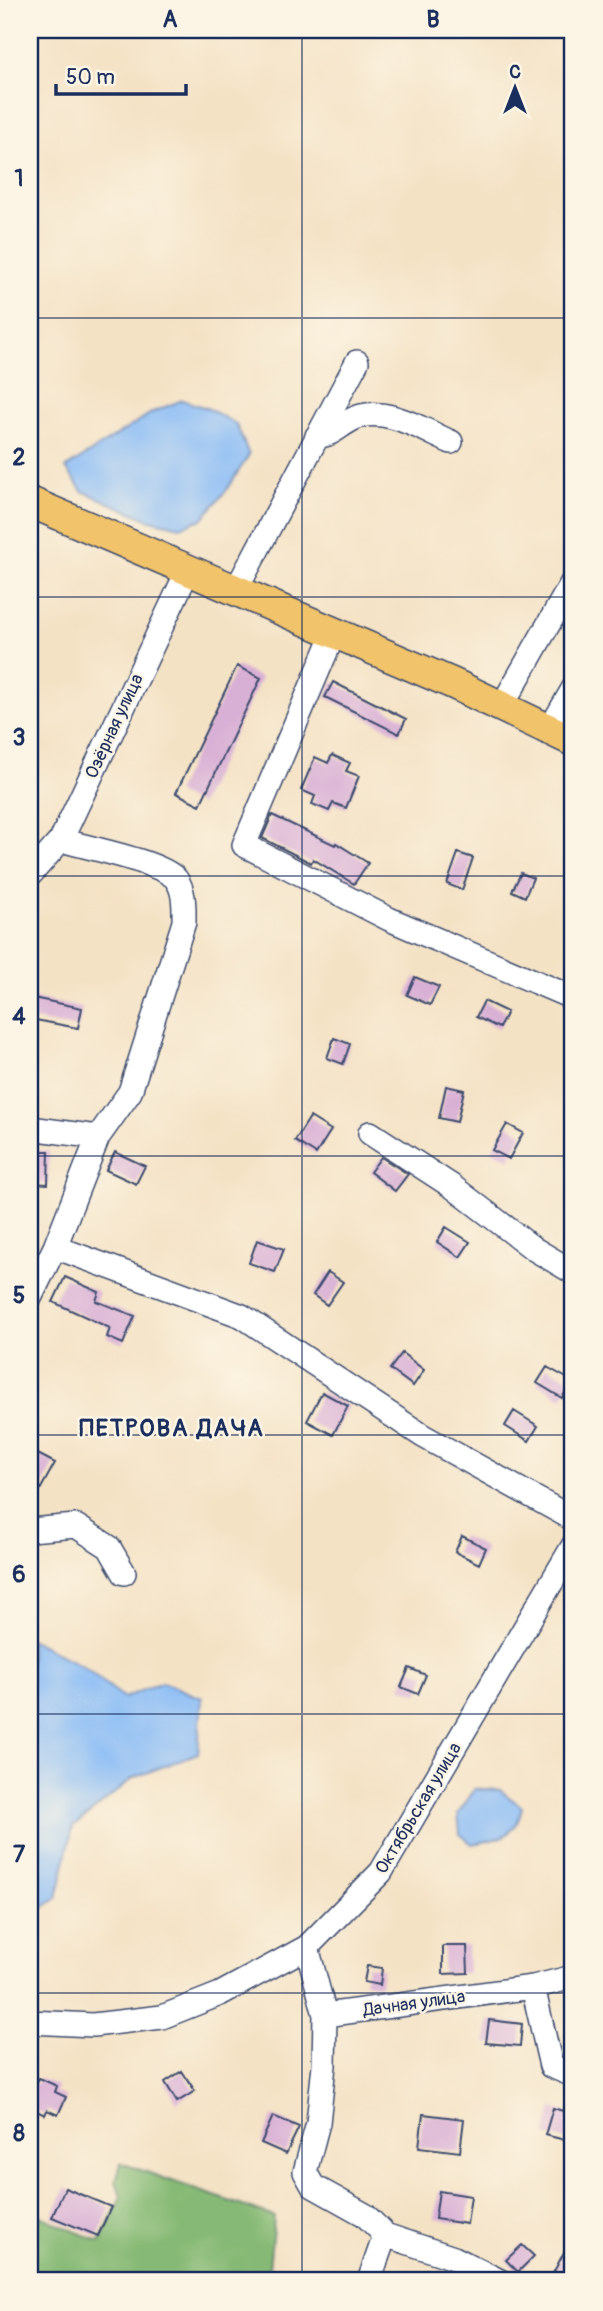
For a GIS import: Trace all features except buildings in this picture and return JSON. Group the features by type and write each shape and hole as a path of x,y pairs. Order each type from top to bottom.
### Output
{"main road":[{"path":"30,502 502,706 562,735"}],"street":[{"path":"236,590 357,362"},
{"path":"317,436 326,436 352,419 367,414 393,418 451,442"},
{"name":"Озёрная улица","path":"30,875 61,840 188,570"},
{"path":"502,706 573,581"},
{"path":"334,633 244,845 389,919 573,998"},
{"path":"562,735 573,689"},
{"path":"30,1298 55,1247 98,1137 130,1092 184,922 184,898 176,880 159,868 61,840"},
{"path":"30,1128 98,1137"},
{"path":"370,1133 453,1187 534,1249 573,1272"},
{"path":"55,1247 242,1316 423,1436 573,1518"},
{"path":"30,1530 76,1526 110,1547 124,1573"},
{"name":"Октябрьская улица","path":"30,2022 93,2025 162,2017 220,1994 307,1947 381,1872 573,1546"},
{"path":"307,1947 325,2015 324,2064 318,2123 305,2172 313,2186 365,2215 385,2235 454,2258 500,2281"},
{"name":"Дачная улица","path":"325,2015 533,1987 573,1977"},
{"path":"533,1987 551,2066 573,2076"},
{"path":"369,2281 385,2235"}],"green space":[{"path":"121,2163 274,2217 269,2268 265,2281 122,2281 113,2278 111,2281 30,2281 30,2237 40,2216 100,2242 121,2197 116,2181"}],"water":[{"path":"182,400 209,409 236,424 249,455 226,491 202,519 180,527 147,519 82,491 66,468 153,412"},
{"path":"30,1639 84,1667 124,1698 162,1682 202,1698 198,1753 133,1778 73,1827 57,1898 30,1917"},
{"path":"475,1789 500,1790 522,1807 515,1825 505,1835 472,1844 460,1834 458,1814"}],"district":[{"name":"ПЕТРОВА ДАЧА","path":"172,1428"}]}
